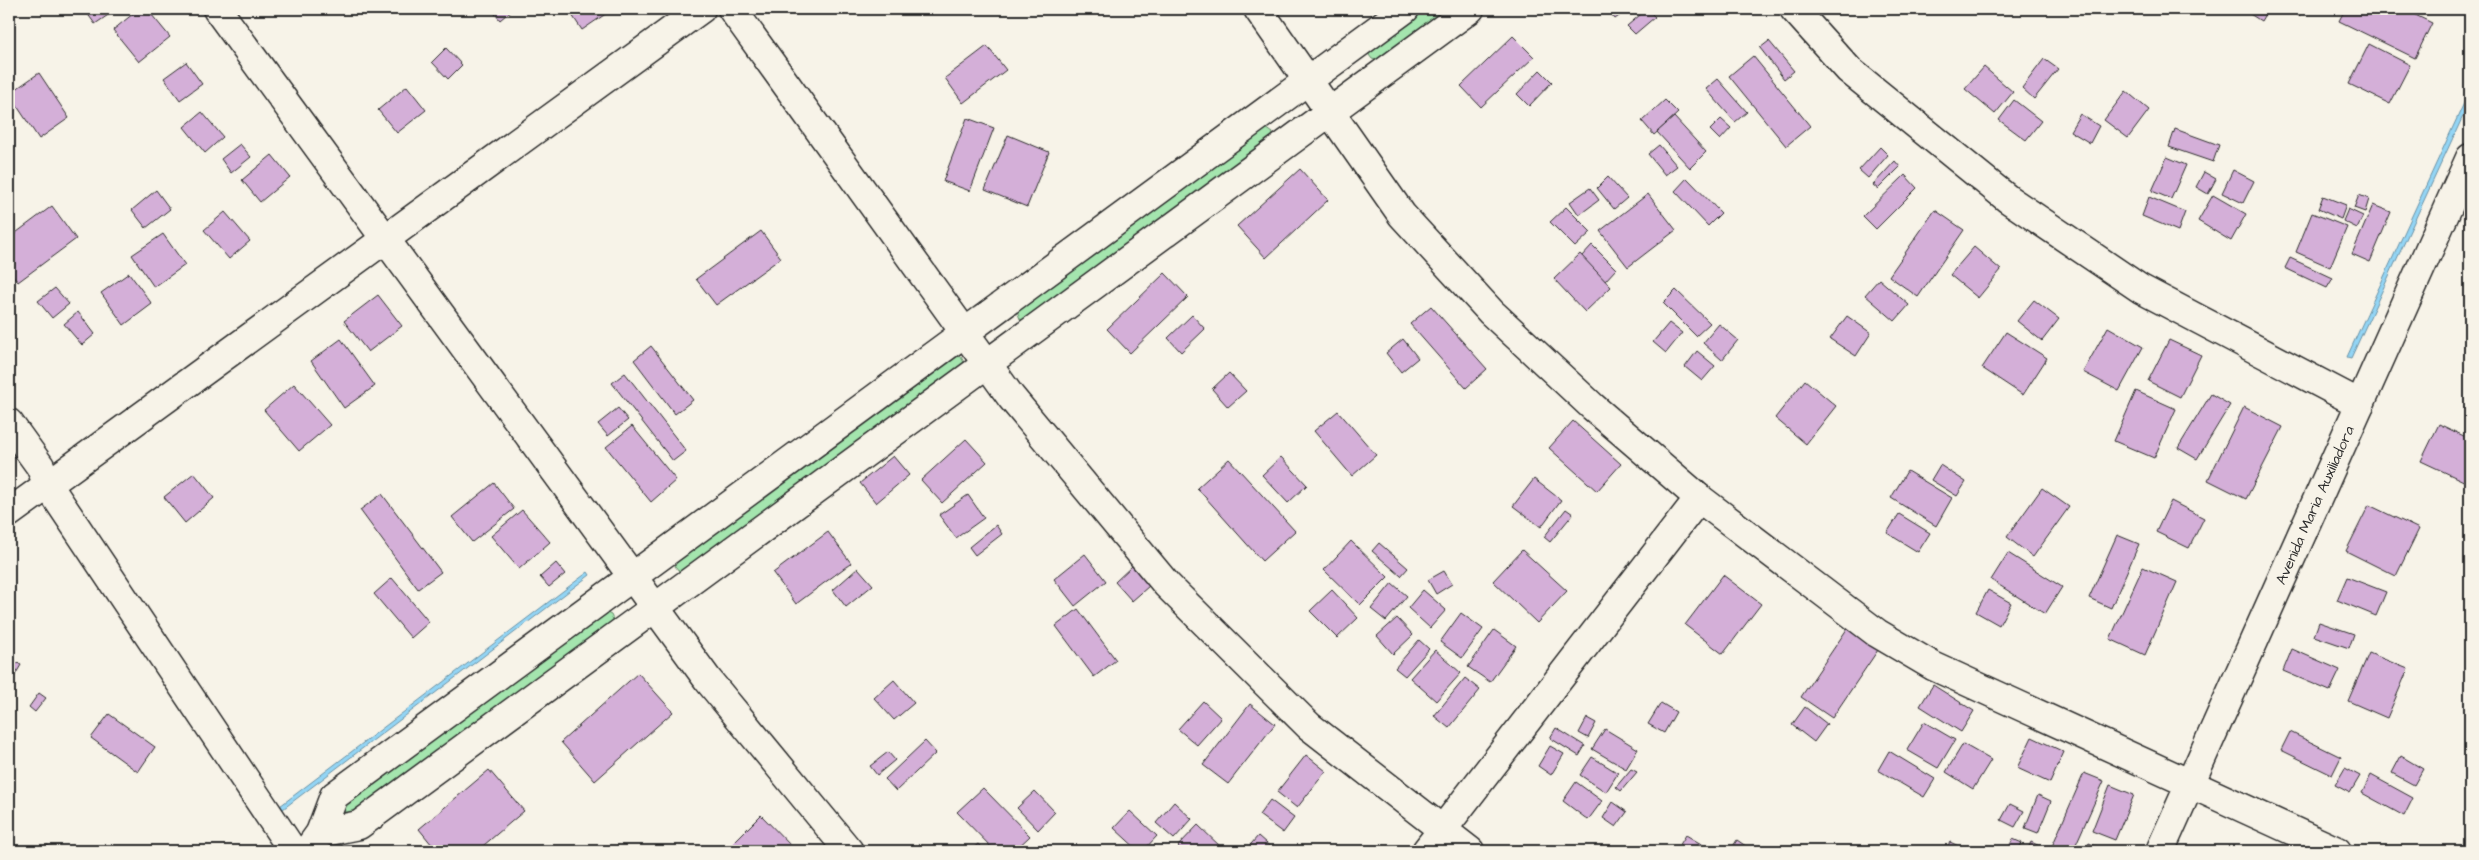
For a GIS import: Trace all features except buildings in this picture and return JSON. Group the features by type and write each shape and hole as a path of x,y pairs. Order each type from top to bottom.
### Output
{"street":[{"path":"218,9 708,680 848,851"},
{"path":"9,513 701,9"},
{"path":"732,9 1011,398 1167,585 1308,726 1470,851"},
{"path":"1258,9 1402,215 1491,312 1593,407 1699,498 1877,633 1934,666 2338,851"},
{"path":"314,842 334,796 1405,9"},
{"path":"314,842 359,825 1470,9"},
{"path":"1794,9 1849,70 2008,199 2141,289 2360,404"},
{"name":"Avenida Maria Auxiliadora","path":"2160,851 2470,158"},
{"path":"9,423 40,466 48,485 293,851"},
{"path":"1426,851 1699,498"}],"green space":[{"path":"1425,9 1450,9 1380,61 1372,59 1369,55 1370,49"},
{"path":"1266,128 1273,133 1272,137 1023,321 1020,319 1017,311"},
{"path":"954,355 961,357 965,364 682,572 675,566 678,559"},
{"path":"603,614 611,615 614,622 345,822 337,810"}],"water":[{"path":"2470,90 2470,101 2351,358 2347,357"},
{"path":"588,572 590,575 283,809 280,806"}]}
